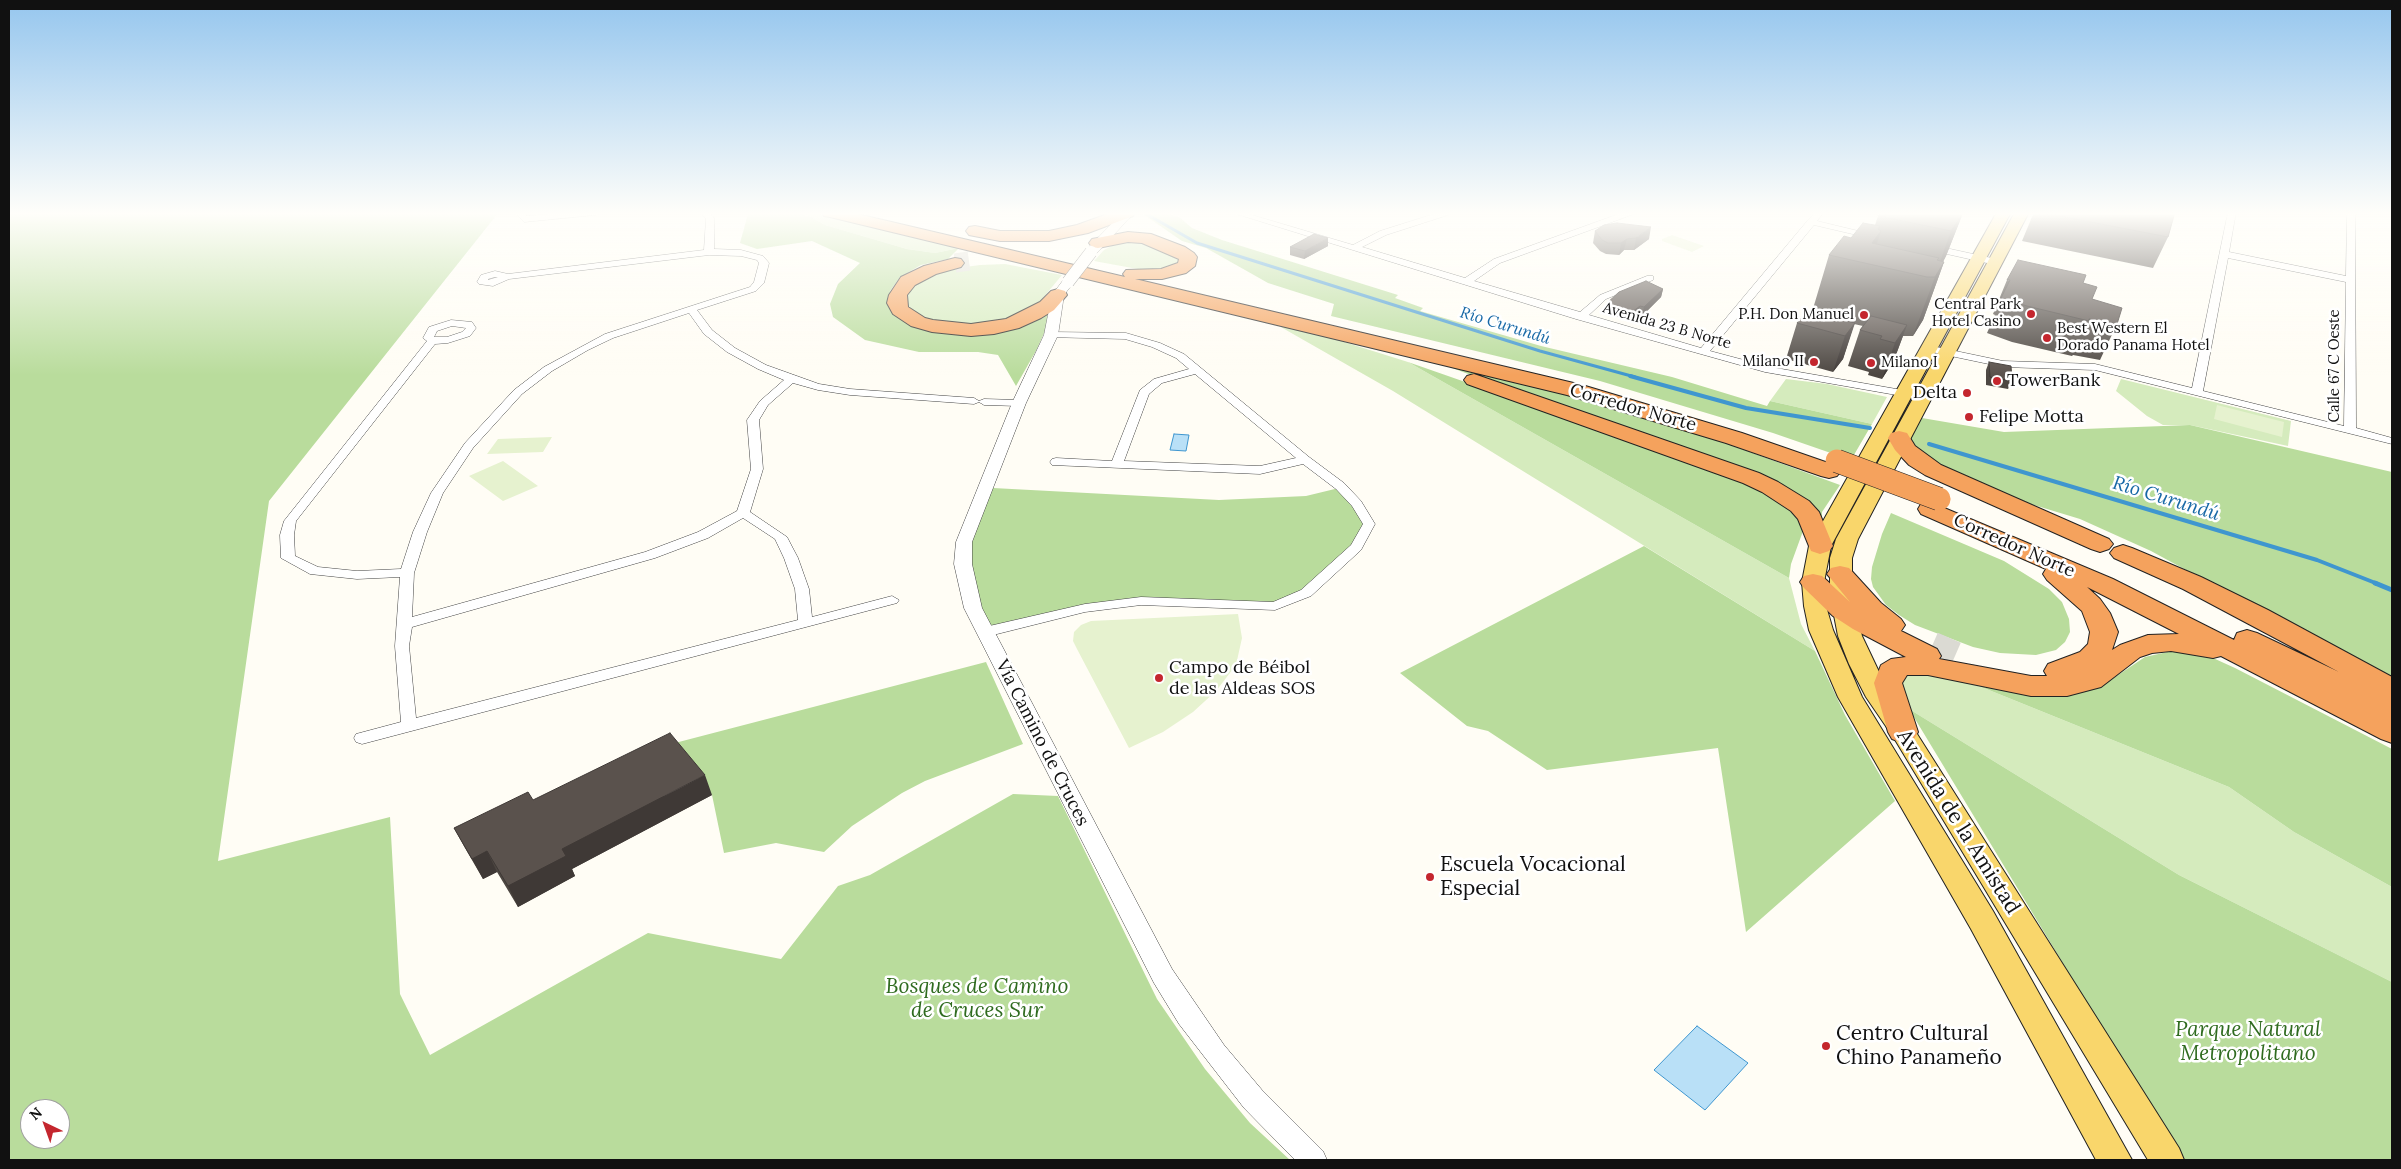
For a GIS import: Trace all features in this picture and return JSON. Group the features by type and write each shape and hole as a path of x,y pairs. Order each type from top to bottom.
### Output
{"highway":[{"path":"944,267 930,270 908,281 898,295 897,303 900,310 918,322 932,326 964,330 986,329 1025,319 1047,306 1063,288"},
{"name":"Corredor Norte","path":"1054,267 1341,333 1583,393 1833,466"},
{"name":"Corredor Norte","path":"1099,267 1580,381 1663,403 1935,504 2027,535 2142,588 2392,710"},
{"path":"1132,274 1162,274 1180,270 1185,267"},
{"path":"1341,333 1750,478 1785,495 1800,506 1810,518 1820,546"},
{"path":"1883,453 1906,450 1933,470 2192,583 2258,616 2392,689"},
{"name":"Corredor Norte","path":"1935,504 2014,545 2170,617 2392,732"},
{"path":"1840,574 1880,616 1941,656 1999,668 2031,672 2061,671 2083,664 2097,653 2101,646 2104,632 2097,614 2091,605 2063,579 2014,545"},
{"path":"1813,582 1843,610 1882,634 2018,684"},
{"path":"1903,732 1888,683 1888,677 1894,668 1918,665 2018,684 2068,686 2091,680 2130,651 2148,644 2160,642 2183,643 2208,648 2270,670"}],"main road":[{"path":"1883,453 1902,393 1974,267"},
{"path":"1883,453 1924,397 1994,267"},
{"name":"Avenida de la Amistad","path":"1883,453 1820,546 1813,582 1815,606 1821,630 1850,697 1982,920 2115,1160"},
{"name":"Avenida de la Amistad","path":"1883,453 1841,558 1840,574 1843,610 1850,636 1861,664 1878,697 1903,732 2167,1160"},
{"path":"1982,920 2018,918"}],"street":[{"path":"505,277 590,267"},
{"path":"409,725 402,646 407,573 420,532 437,493 469,446 518,392 548,369 584,348 636,327 746,292 759,283 763,267"},
{"path":"1063,288 1080,267"},
{"name":"Avenida 23 B Norte","path":"1415,267 1580,317 1769,370 1924,397"},
{"path":"1465,282 1489,267"},
{"path":"1703,352 1774,267"},
{"path":"2197,393 2222,267"},
{"path":"2285,267 2351,280"},
{"name":"Calle 67 C Oeste","path":"2350,431 2351,267"},
{"path":"1580,317 1603,297 1650,278"},
{"name":"Vía Camino de Cruces","path":"1063,288 1050,336 1020,403 964,542 963,564 966,584 973,608 985,632 1144,942 1183,1008 1253,1099 1313,1160"},
{"path":"692,310 708,332 732,350 762,367 791,379 818,387 850,392 1020,403"},
{"path":"985,632 1094,607 1140,601 1274,606 1306,593 1356,547 1369,524 1357,504 1340,486 1180,356 1164,348 1126,336 1050,336"},
{"path":"407,573 357,575 314,571 288,558 286,535 290,521 433,340"},
{"path":"1927,348 1948,354 2003,364 2095,367 2392,442"},
{"path":"1117,464 1144,392 1158,382 1197,370"},
{"path":"405,624 650,555 704,535 743,513 757,469 753,420 764,403 791,379"},
{"path":"1056,462 1260,470 1306,460"},
{"path":"743,513 780,537 791,558 802,589 805,623"},
{"path":"362,738 892,600"}],"green space":[{"name":"Bosques de Camino de Cruces Sur","path":"9,267 456,267 269,501 218,861 390,817 400,994 430,1055 648,933 781,959 838,886 870,875 1013,794 1058,796 1157,999 1205,1069 1250,1123 1290,1160 9,1160"},
{"path":"856,267 918,267 900,277 890,291 889,303 900,315 988,330 1047,309 1048,324 1037,349 1016,386 998,355 978,352 919,352 865,340 833,317 830,304 838,284"},
{"path":"969,267 1018,267 1062,275 1038,304 1017,317 977,325 932,321 918,316 906,305 904,297 910,286 943,270"},
{"path":"1124,267 1175,267 1172,269 1143,270"},
{"path":"1239,267 1307,267 1398,295 1395,298 1423,308 1420,311 1541,346 1672,377 1767,406 1770,401 1872,424 1851,460 1773,433 1600,381 1331,316 1334,304 1268,283"},
{"path":"1279,326 1325,336 1408,362 1789,578 1801,624 1815,651 1393,391"},
{"path":"1423,357 1529,382 1698,433 1840,485 1822,512 1822,527 1812,510 1564,410"},
{"path":"1408,362 1717,470 1784,502 1799,519 1803,531 1791,564 1789,578"},
{"path":"1786,379 1827,384 1887,397 1872,424 1770,401"},
{"path":"2121,379 2291,421 2288,446 2190,425 2163,425 2147,416 2116,391"},
{"path":"2217,405 2284,422 2282,437 2214,419"},
{"path":"1922,418 2004,432 2190,425 2392,472 2392,682 2151,551 2080,519 1964,482 1908,442"},
{"path":"552,437 543,452 487,454 498,439"},
{"path":"503,461 538,486 503,501 469,476"},
{"path":"993,488 1219,500 1306,496 1339,488 1365,524 1353,545 1303,591 1274,604 1142,598 988,628 972,584 970,542"},
{"path":"1891,513 2004,561 2049,589 2062,602 2069,619 2070,632 2065,642 2056,650 2036,655 2000,653 1973,647 1915,625 1899,615 1886,605 1873,587 1871,579 1872,567 1882,534"},
{"path":"1644,546 1815,651 1845,715 1895,801 1746,932 1718,748 1547,770 1488,731 1467,726 1400,673"},
{"name":"Campo de Béibol de las Aldeas SOS","path":"1238,614 1242,638 1236,665 1216,691 1193,712 1163,732 1129,748 1073,641 1074,632 1081,625 1091,621"},
{"path":"2172,651 2213,658 2392,749 2392,887 2294,832 2229,787 1974,684 2030,696 2055,696 2086,691 2103,685 2145,657"},
{"path":"986,662 1023,744 925,781 902,793 852,826 824,852 776,843 724,853 712,795 671,744"},
{"path":"1914,671 1974,684 2229,787 2294,832 2392,887 2392,982 2179,875 1909,709 1898,684 1901,675"},
{"name":"Parque Natural Metropolitano","path":"1909,709 2179,875 2392,982 2392,1160 2182,1160"}],"water":[{"path":"1174,434 1189,435 1186,451 1170,450"},
{"path":"1697,1026 1748,1063 1705,1110 1654,1070"}],"building":[{"path":"1880,267 1941,267 1935,277 1927,277"},
{"path":"2014,267 2048,267 2086,275 2083,283 2097,287 2092,299 2122,308 2117,324 2089,319 2089,321 2001,298 2010,280 2007,280"},
{"path":"1646,281 1663,289 1644,307 1640,306 1632,312 1606,304 1619,292"},
{"path":"1807,311 1855,323 1845,336 1797,323"},
{"path":"1871,316 1907,325 1895,343 1880,339 1882,336 1860,330"},
{"path":"1989,362 2011,366 2012,381 1990,377"},
{"path":"670,733 705,775 562,849 566,856 508,886 487,851 472,859 454,828 528,792 533,800"}],"waterway":[{"name":"Río Curundú","path":"1272,267 1540,351 1635,377"},
{"name":"Río Curundú","path":"1630,376 1746,408 1870,428"},
{"name":"Río Curundú","path":"1929,444 2317,560 2378,584"},
{"name":"Río Curundú","path":"2375,583 2392,590"}],"tunnel":[{"path":"1932,646 1955,656"}],"place":[{"name":"Central Park Hotel Casino","path":"2031,314"},
{"name":"P.H. Don Manuel","path":"1864,315"},
{"name":"Best Western El Dorado Panama Hotel","path":"2047,338"},
{"name":"Milano II","path":"1814,362"},
{"name":"Milano I","path":"1871,363"},
{"name":"TowerBank","path":"1997,381"},
{"name":"Delta","path":"1967,393"},
{"name":"Felipe Motta","path":"1969,417"},
{"name":"Campo de Béibol de las Aldeas SOS","path":"1159,678"},
{"name":"Escuela Vocacional Especial","path":"1430,877"},
{"name":"Centro Cultural Chino Panameño","path":"1826,1046"}]}
